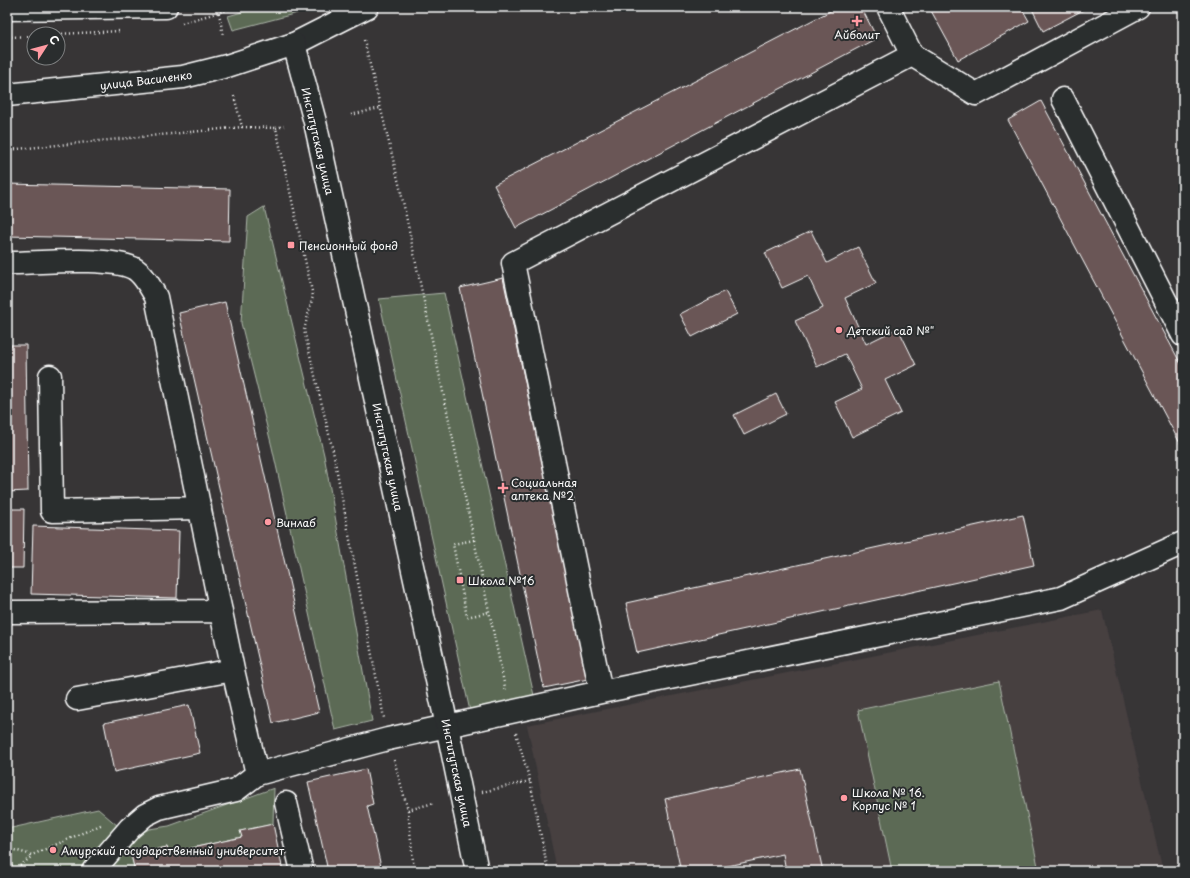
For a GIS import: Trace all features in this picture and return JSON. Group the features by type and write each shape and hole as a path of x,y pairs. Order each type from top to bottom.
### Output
{"main road":[{"path":"7,9 166,7"},
{"name":"улица Василенко","path":"7,94 183,77 228,66 294,44 367,7"},
{"path":"888,7 912,55 976,94 1138,7"},
{"name":"Институтская улица","path":"294,44 315,122 447,726 477,871"},
{"path":"601,692 513,263 912,55"},
{"path":"1062,99 1183,335"},
{"path":"7,264 112,262 134,269 148,284 156,296 233,670 257,774"},
{"path":"50,376 52,511 200,508"},
{"path":"93,871 130,828 145,815 159,808 236,790 257,774 388,739 601,692 1061,598 1183,543"},
{"path":"7,612 221,610"},
{"path":"77,699 233,670"},
{"path":"286,803 302,871"}],"path":[{"path":"219,13 223,35"},
{"path":"7,37 26,36"},
{"path":"364,40 401,192 510,712 530,781 548,871"},
{"path":"234,96 242,127"},
{"path":"351,115 380,108"},
{"path":"7,150 19,151 242,127 276,128 284,126"},
{"path":"276,128 313,296 304,330 333,451 388,739 408,810 414,871"},
{"path":"474,540 453,544 467,617 489,612"},
{"path":"481,792 530,781"},
{"path":"408,810 434,803"},
{"path":"14,871 32,855 109,822"},
{"path":"7,848 32,855"}],"shaded area":[{"name":"Школа № 16. Корпус № 1","path":"1102,610 1163,871 557,871 527,725"}],"green space":[{"path":"260,7 314,7 294,14 233,30 228,16"},
{"path":"264,207 324,455 372,721 335,730 272,447 241,323 248,217"},
{"path":"444,293 535,700 470,711 379,299"},
{"path":"999,681 1039,871 892,871 858,710"},
{"path":"274,788 273,824 241,831 242,837 169,853 167,847 131,855 135,871 105,871 133,838 149,829 169,826"},
{"name":"Амурский государственный университет","path":"98,809 118,826 82,871 7,871 7,829"}],"building":[{"path":"838,7 861,7 877,38 516,228 494,185"},
{"path":"929,7 1021,7 1029,21 958,60"},
{"path":"1031,7 1089,7 1043,31"},
{"path":"1041,101 1183,368 1183,449 1008,120"},
{"path":"7,184 230,189 229,241 7,236"},
{"path":"811,231 827,263 858,247 876,283 845,298 866,344 898,328 916,365 885,380 901,413 852,437 835,402 862,389 845,354 817,367 795,321 823,308 808,276 782,288 765,253"},
{"path":"503,278 588,679 544,688 460,288"},
{"path":"725,291 737,314 692,337 680,314"},
{"path":"225,302 319,712 273,723 179,313"},
{"path":"7,345 26,345 28,491 7,492"},
{"path":"776,394 786,414 744,435 734,415"},
{"path":"7,509 24,509 23,568 7,568"},
{"path":"1023,515 1034,565 637,653 626,603"},
{"path":"33,526 179,531 177,598 31,594"},
{"path":"189,705 200,753 114,772 104,723"},
{"path":"366,769 373,804 367,806 382,871 328,871 308,782"},
{"path":"800,769 823,871 786,871 783,854 719,868 719,871 681,871 665,799"},
{"path":"273,824 283,871 135,871 131,855 167,847 169,853 242,837 240,831"}],"place":[{"name":"Айболит","path":"857,21"},
{"name":"Пенсионный фонд","path":"291,245"},
{"name":"Детский сад №\"","path":"839,330"},
{"name":"Социальная аптека №2","path":"503,488"},
{"name":"Винлаб","path":"268,522"},
{"name":"Школа №16","path":"460,580"},
{"name":"Школа № 16. Корпус № 1","path":"844,798"},
{"name":"Амурский государственный университет","path":"53,850"}]}
